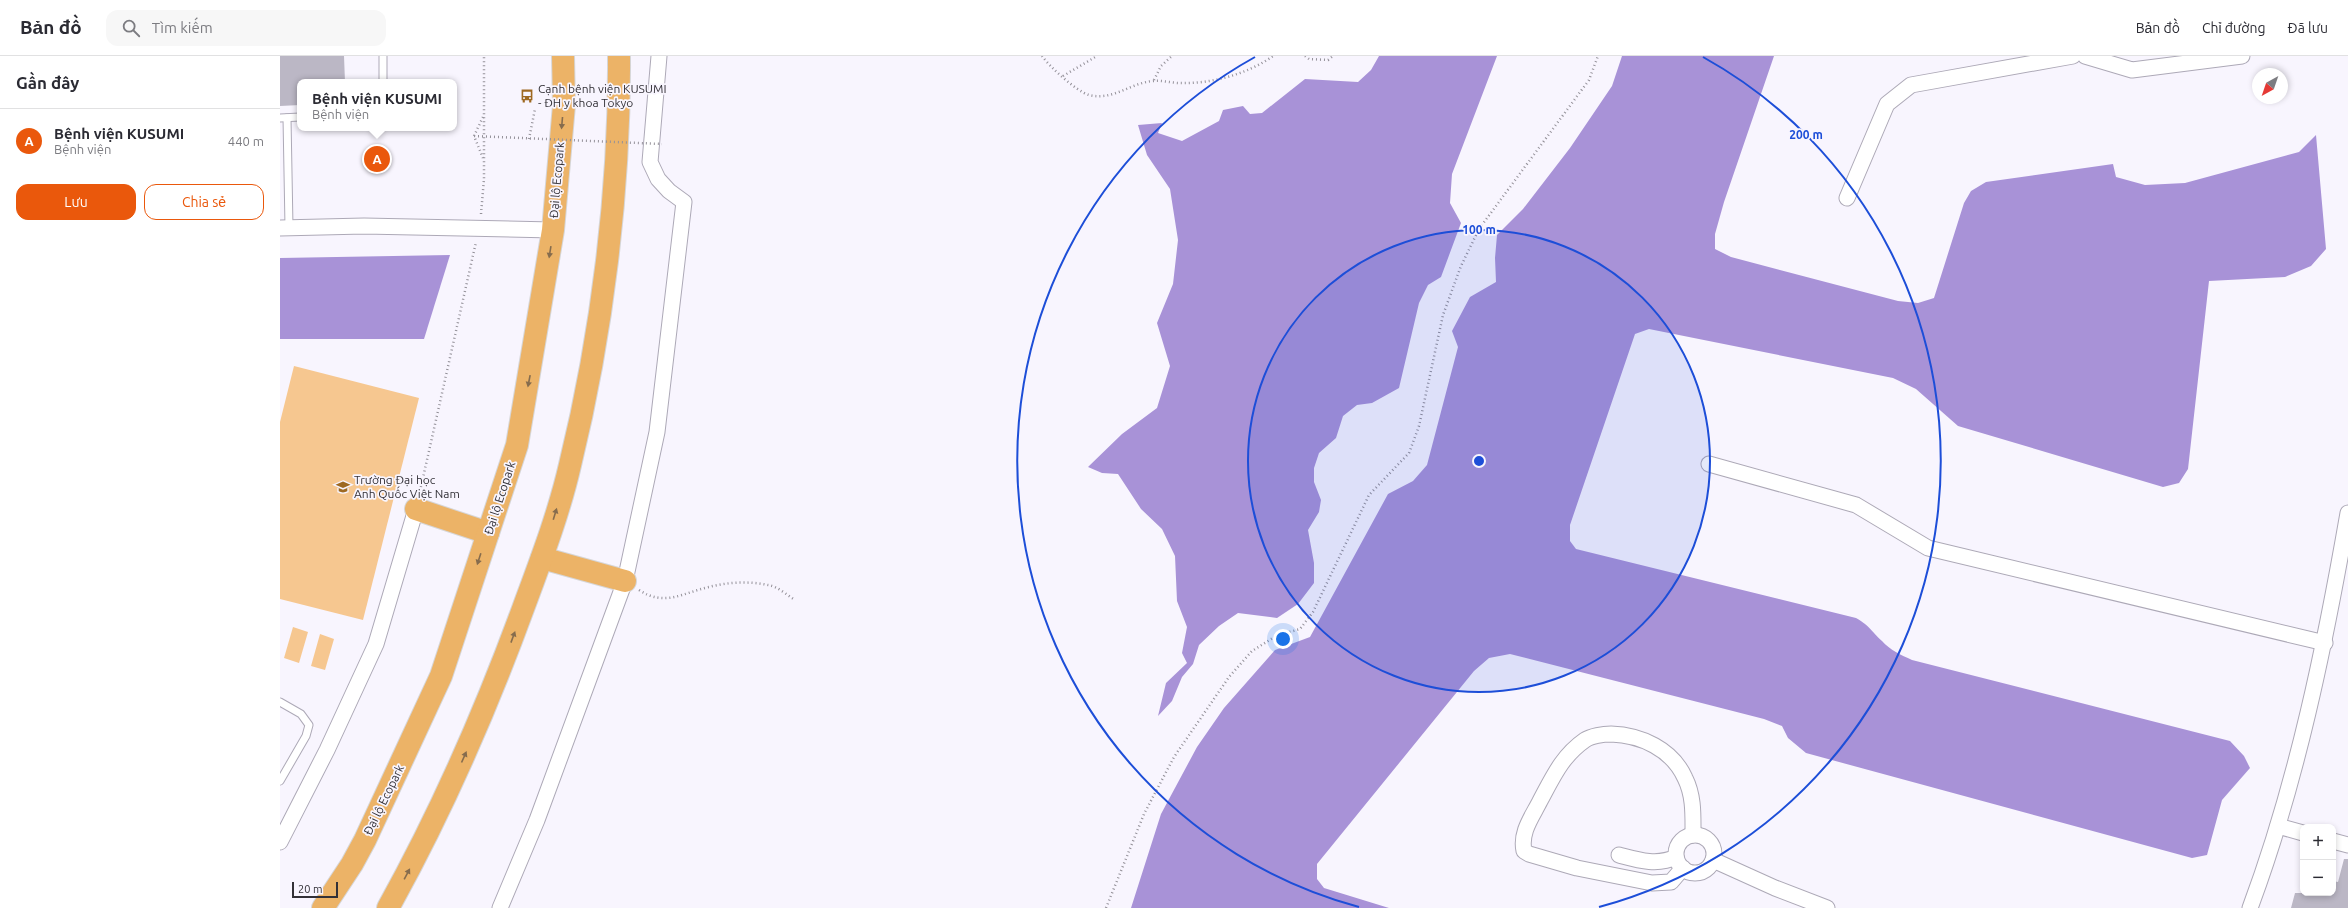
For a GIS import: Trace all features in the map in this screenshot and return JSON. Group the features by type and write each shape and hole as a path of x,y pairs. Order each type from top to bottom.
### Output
{"highway":[{"name":"Đại lộ Ecopark","path":"323,908 352,864 365,840 441,676 517,445 553,230 564,105 563,56"},
{"path":"388,908 437,816 497,680 542,558 570,467 589,377 610,240 620,86 619,56"},
{"path":"416,509 488,533"},
{"path":"542,558 625,581"}],"street":[{"path":"500,908 536,820 625,581 657,432 684,202 658,179 650,162 659,56"},
{"path":"1847,198 1887,104 1911,85 2073,56"},
{"path":"2085,56 2132,70 2242,56"},
{"path":"285,228 364,226 553,230"},
{"path":"1709,464 1856,505 1928,548 2325,643"},
{"path":"280,842 327,750 376,644 416,509"},
{"path":"2250,908 2278,826 2325,643 2348,513"},
{"path":"1619,855 1655,862 1679,862 1688,872 1701,872 1707,869 1713,860 1714,851 1709,840 1693,834 1678,844 1679,862 1671,882 1647,882 1577,868 1528,854 1524,851 1522,838 1548,785 1569,753 1586,739 1604,734 1627,734 1651,742 1671,757 1685,777 1693,800 1693,834"},
{"path":"2278,826 2300,832"},
{"path":"2336,842 2348,845"},
{"path":"1713,860 1775,888 1827,908"}],"lane":[{"path":"383,56 383,79"},
{"path":"285,228 284,118 297,117"},
{"path":"280,702 301,714 309,725 306,736 280,781"}],"path":[{"path":"416,509 479,229 484,161 484,56"},
{"path":"1042,56 1063,76 1087,94 1104,97 1154,80 1182,83 1211,80 1257,67 1273,56"},
{"path":"1063,76 1097,56"},
{"path":"1154,80 1161,66 1172,56"},
{"path":"1305,56 1309,58 1328,60 1333,56"},
{"path":"1106,908 1144,814 1174,757 1229,677 1252,650 1276,636 1300,629 1313,612 1370,495 1408,453 1419,426 1425,389 1443,315 1461,266 1479,228 1589,80 1598,56"},
{"path":"529,138 535,109"},
{"path":"484,116 474,136 484,161"},
{"path":"474,136 662,144"},
{"path":"625,581 650,597 669,599 709,587 733,583 770,585 795,600"}],"shaded area":[{"path":"1379,56 1497,56 1452,174 1450,203 1461,223 1441,277 1428,285 1419,303 1399,388 1372,403 1357,405 1343,416 1336,438 1319,453 1314,468 1314,482 1321,500 1319,512 1308,530 1314,563 1314,583 1298,604 1277,618 1238,613 1219,626 1199,645 1193,664 1182,677 1172,701 1158,716 1166,683 1187,663 1182,653 1187,627 1177,601 1175,556 1162,529 1141,509 1118,474 1102,473 1088,467 1122,434 1157,408 1170,366 1157,323 1173,284 1178,240 1170,189 1147,155 1138,125 1162,123 1158,133 1182,141 1219,121 1223,110 1243,106 1250,114 1262,113 1305,79 1358,82 1371,70"},
{"path":"1622,56 1774,56 1724,202 1715,234 1715,249 1731,257 1898,301 1918,303 1934,298 1964,203 1971,191 1986,182 2113,164 2116,177 2145,185 2185,183 2299,152 2316,135 2326,249 2311,266 2285,277 2209,281 2188,469 2179,483 2163,487 1958,426 1916,389 1893,378 1649,329 1635,334 1570,525 1570,541 1576,549 1856,618 1868,626 1889,647 1912,660 2230,741 2244,756 2250,768 2222,800 2207,855 2192,858 1806,753 1788,738 1782,726 1764,719 1510,654 1489,658 1474,671 1317,864 1317,879 1324,888 1389,908 1131,908 1161,814 1197,747 1224,708 1275,650 1310,637 1388,494 1413,481 1427,465 1458,347 1452,331 1470,297 1496,282 1495,258 1497,235 1523,209 1570,148 1612,86"},
{"path":"450,255 424,339 280,339 280,258"},
{"path":"294,366 419,398 363,620 280,599 280,422"},
{"path":"293,627 308,632 299,663 284,658"},
{"path":"320,634 334,639 325,670 311,666"}],"building":[{"path":"280,56 344,56 345,79 297,79 297,105 280,106"},
{"path":"2344,859 2348,859 2348,908 2291,908 2295,893 2300,893 2300,896 2336,896 2336,882 2338,882"}],"place":[{"name":"Cạnh bệnh viện KUSUMI - ĐH y khoa Tokyo","path":"527,96"},
{"name":"Bệnh viện KUSUMI","path":"377,159"},
{"name":"Trường Đại học Anh Quốc Việt Nam","path":"343,487"}]}
